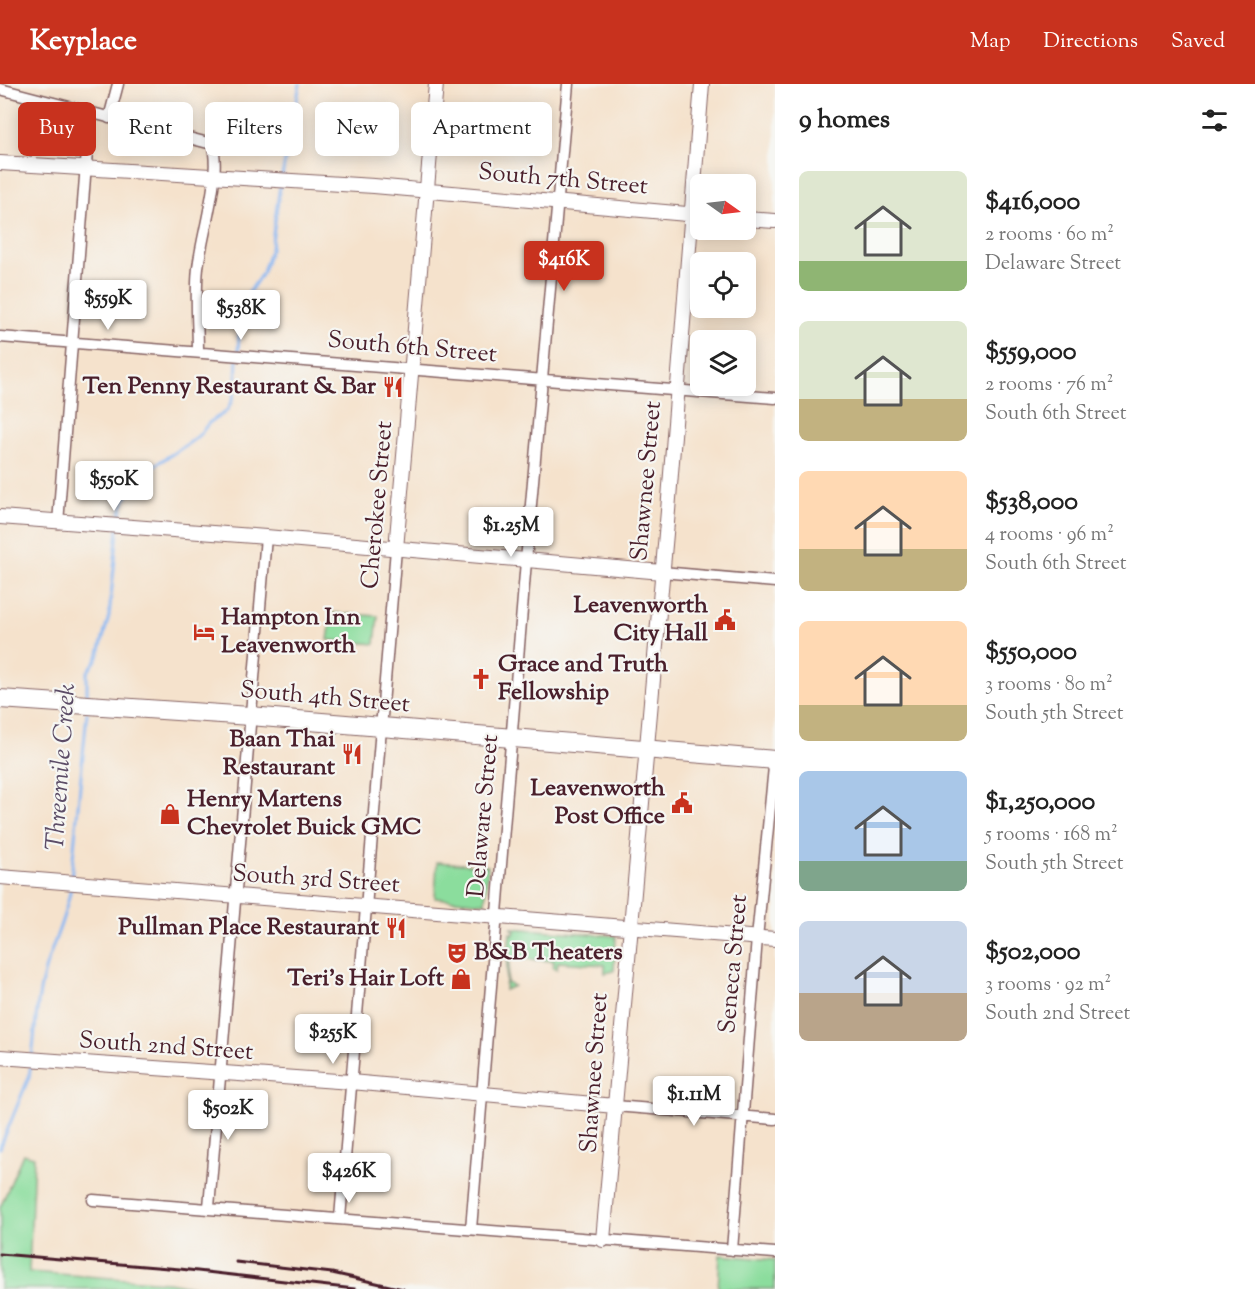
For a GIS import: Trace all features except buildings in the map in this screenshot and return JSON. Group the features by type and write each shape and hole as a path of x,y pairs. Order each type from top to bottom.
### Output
{"highway":[{"name":"South 4th Street","path":"0,699 250,716 775,760"}],"street":[{"path":"114,102 118,84"},
{"name":"Cherokee Street","path":"340,1218 364,907 382,727 436,84"},
{"name":"Delaware Street","path":"471,1229 568,84"},
{"name":"Shawnee Street","path":"698,174 702,84"},
{"path":"0,89 49,102"},
{"path":"193,139 212,144 217,158 198,270 198,352"},
{"path":"58,523 85,156"},
{"name":"South 7th Street","path":"0,164 256,178 690,214"},
{"path":"756,220 775,221"},
{"name":"Shawnee Street","path":"603,1240 677,391 693,240"},
{"name":"South 6th Street","path":"0,338 775,398"},
{"path":"0,518 266,537 775,582"},
{"path":"208,1207 266,537"},
{"name":"Seneca Street","path":"732,1250 757,938 775,752"},
{"name":"South 3rd Street","path":"0,877 775,939"},
{"name":"South 2nd Street","path":"2,1057 351,1082 615,1106"},
{"path":"615,1106 775,1119"},
{"path":"93,1200 208,1207 775,1253"}],"green space":[{"path":"332,613 378,616 375,644 328,640"},
{"path":"437,862 488,866 485,903 435,898"},
{"path":"511,928 616,936 614,971 605,973 605,965 558,962 557,969 553,968 554,961 510,958 507,983 514,986 505,990 510,933 514,934 515,930"},
{"path":"23,1154 34,1157 29,1272 168,1282 208,1289 0,1289 0,1208"},
{"path":"720,1255 775,1260 775,1289 718,1289"}],"waterway":[{"name":"Threemile Creek","path":"282,176 300,84"},
{"name":"Threemile Creek","path":"238,353 241,304 263,272 271,248 280,186"},
{"name":"Threemile Creek","path":"119,523 129,491 138,480 197,437 209,423 228,409 235,389 237,359"},
{"name":"Threemile Creek","path":"87,700 87,673 98,657 109,616 118,529"},
{"name":"Threemile Creek","path":"71,879 87,713"},
{"name":"Threemile Creek","path":"32,1057 42,981 71,886"},
{"name":"Threemile Creek","path":"0,1148 29,1077 31,1063"}],"railway":[{"path":"0,1254 180,1269 355,1289"},
{"path":"236,1262 332,1273 403,1289"}],"place":[{"name":"Ten Penny Restaurant & Bar","path":"393,387"},
{"name":"Leavenworth City Hall","path":"725,620"},
{"name":"Hampton Inn Leavenworth","path":"204,632"},
{"name":"Grace and Truth Fellowship","path":"481,679"},
{"name":"Baan Thai Restaurant","path":"352,754"},
{"name":"Leavenworth Post Office","path":"682,803"},
{"name":"Henry Martens Chevrolet Buick GMC","path":"170,814"},
{"name":"Pullman Place Restaurant","path":"396,928"},
{"name":"B&B Theaters","path":"457,953"},
{"name":"Teri's Hair Loft","path":"461,979"}]}
